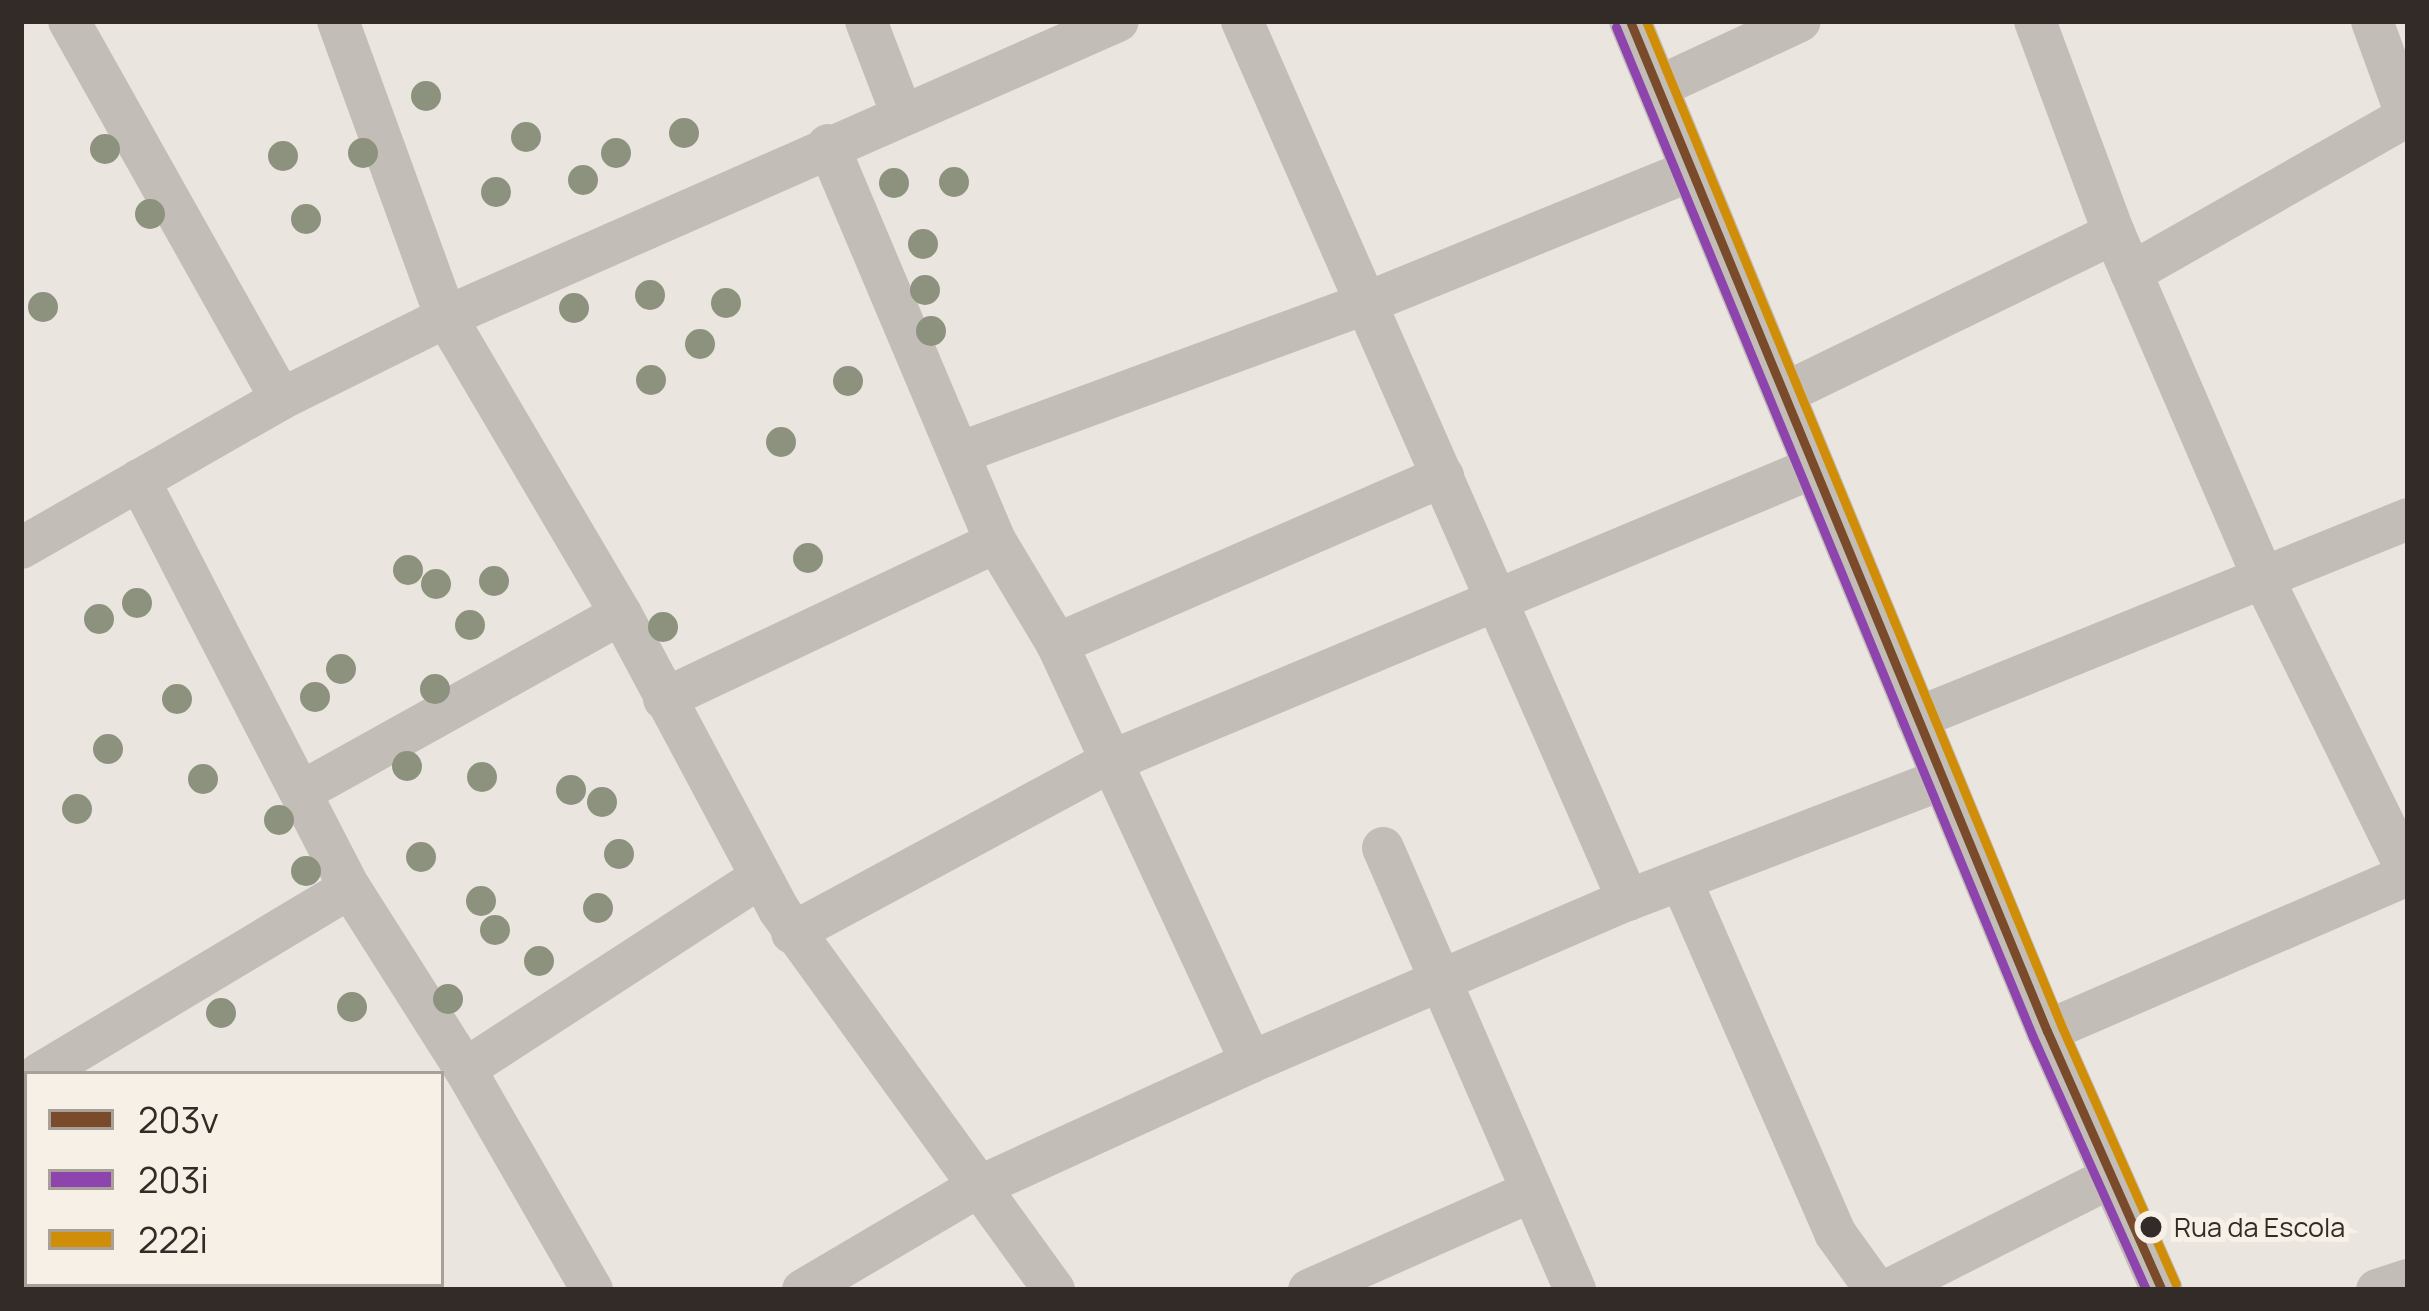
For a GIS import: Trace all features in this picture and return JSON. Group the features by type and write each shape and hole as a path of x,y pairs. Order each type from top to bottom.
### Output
{"street":[{"path":"69,21 280,399"},
{"path":"338,21 446,316 621,614 792,933 1054,1290"},
{"path":"866,21 902,115"},
{"path":"21,547 280,399 446,316 1118,21"},
{"path":"1242,21 1628,900"},
{"path":"1630,21 2047,1031 2162,1290"},
{"path":"1660,86 1800,21"},
{"path":"2035,21 2114,233 2263,578 2408,874 2047,1031"},
{"path":"2131,273 2407,118 2372,21"},
{"path":"828,145 962,452 996,542 1057,644 1251,1062"},
{"path":"962,452 1366,303 1690,171"},
{"path":"1785,393 2114,233"},
{"path":"792,933 1108,762 1814,468"},
{"path":"1057,644 1443,476"},
{"path":"139,480 350,888 465,1069 592,1290"},
{"path":"1917,718 2408,519"},
{"path":"664,699 996,542"},
{"path":"301,792 621,614"},
{"path":"803,1290 976,1188 1251,1062 1628,900 1943,779"},
{"path":"1383,848 1574,1290"},
{"path":"465,1069 761,877"},
{"path":"1681,880 1834,1233 1876,1290"},
{"path":"44,1071 350,888"},
{"path":"1888,1290 2110,1178"},
{"path":"1309,1290 1530,1192"},
{"path":"2377,1290 2408,1280"}],"transit line":[{"name":"203v","path":"1630,21 2047,1031 2162,1290"},
{"name":"222i","path":"1646,21 2061,1025 2176,1284"},
{"name":"203i","path":"1616,27 2033,1037 2146,1290"}],"place":[{"name":"Rua da Escola","path":"2151,1227"}]}
